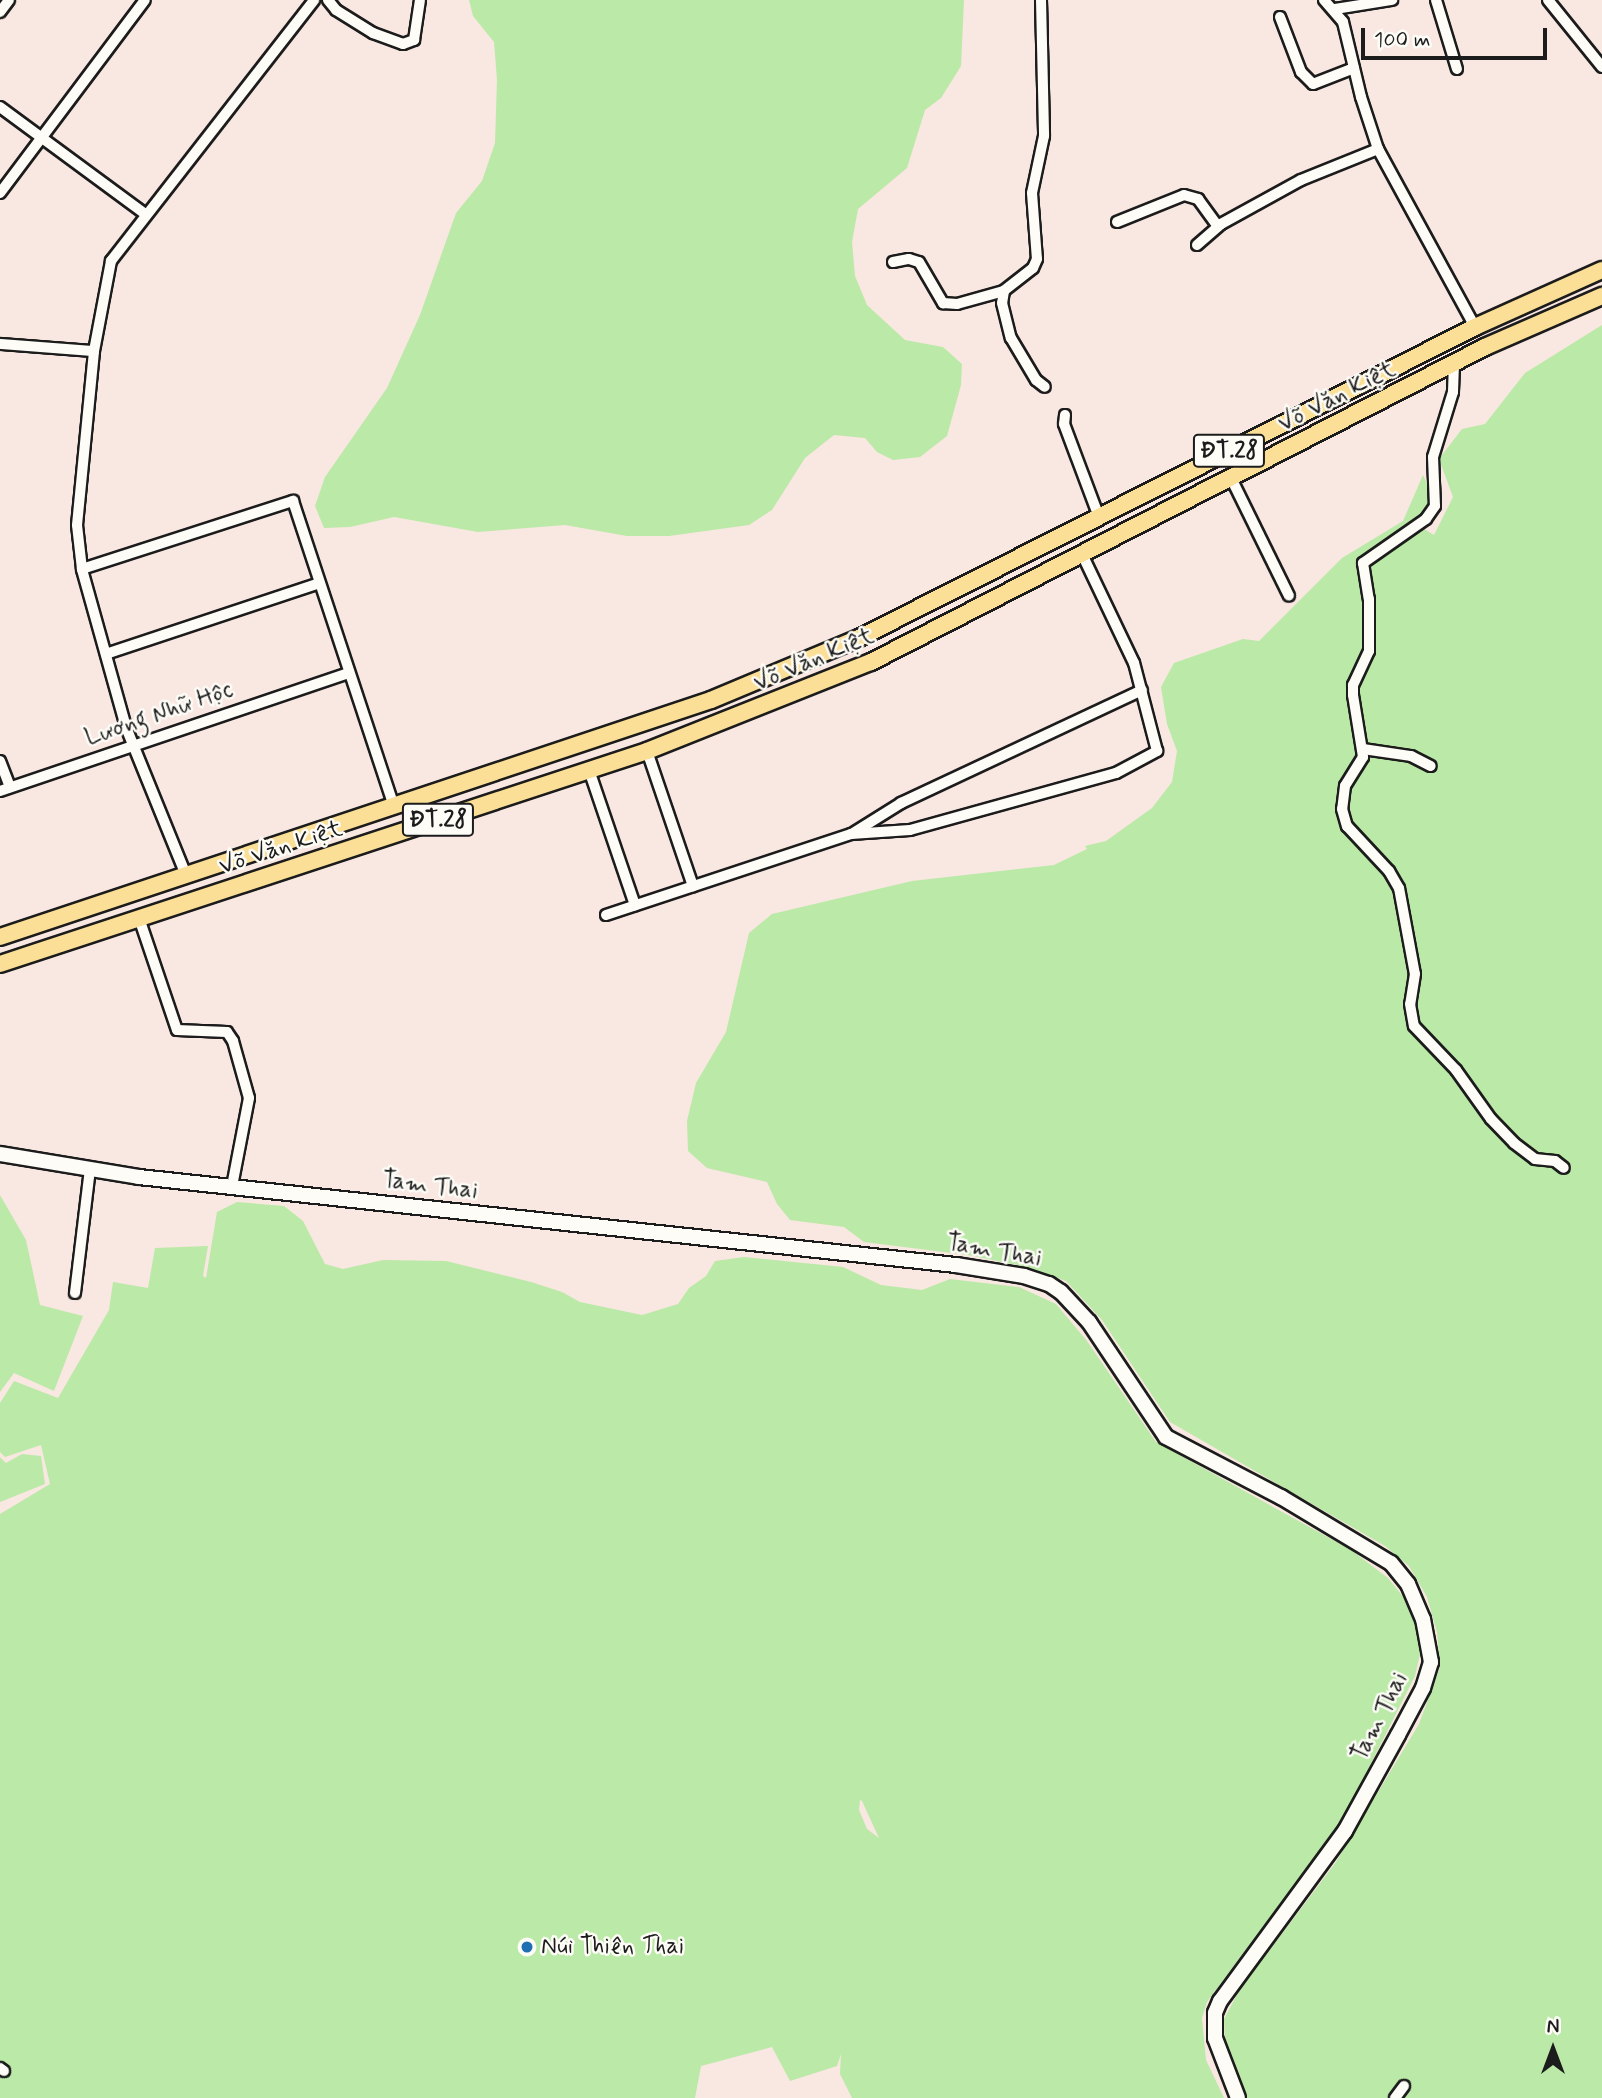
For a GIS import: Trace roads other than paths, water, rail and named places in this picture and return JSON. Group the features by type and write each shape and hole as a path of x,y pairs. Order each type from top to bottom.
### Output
{"main road":[{"name":"Võ Văn Kiệt","path":"0,937 710,701 859,638 1475,327 1602,270"},
{"name":"Võ Văn Kiệt","path":"0,964 647,751 871,662 1454,363 1602,296"},
{"path":"1155,488 1167,510"},
{"path":"859,638 871,662"}],"street":[{"path":"0,12 9,0"},
{"path":"0,193 145,0"},
{"path":"186,876 133,745 82,569 77,525 94,351 111,261 314,0"},
{"path":"328,0 336,10 373,33 403,44 414,40 420,0"},
{"path":"893,262 909,259 919,262 943,303 957,304 1004,290 1032,268 1037,259 1032,201 1044,136 1041,0"},
{"path":"1324,0 1335,9 1343,22 1378,149 1475,327"},
{"path":"1335,9 1392,0"},
{"path":"1436,0 1457,69"},
{"path":"1548,0 1602,67"},
{"path":"1280,17 1301,72 1313,84 1354,68"},
{"path":"0,107 145,214"},
{"path":"1198,245 1218,227 1314,173 1378,149"},
{"path":"1117,222 1184,195 1198,199 1218,227"},
{"path":"1004,290 1002,303 1011,338 1036,380 1045,387"},
{"path":"0,344 94,351"},
{"path":"1454,363 1453,392 1433,457 1435,506 1426,519 1363,563 1369,599 1369,651 1353,685 1363,749 1362,762 1345,786 1343,820 1390,871 1399,888 1415,974 1410,1004 1414,1026 1456,1070 1507,1136 1535,1159 1555,1161 1564,1168"},
{"path":"1065,415 1064,424 1099,517"},
{"path":"1231,478 1289,596"},
{"path":"82,569 293,501 394,807"},
{"path":"851,834 910,830 1116,773 1157,751 1135,663 1082,554"},
{"path":"106,654 320,583"},
{"name":"Lương Nhữ Hộc","path":"0,761 5,789 348,673"},
{"path":"606,915 851,834 901,803 1142,690"},
{"path":"1363,749 1411,755 1431,766"},
{"path":"647,751 693,886"},
{"path":"589,771 635,905"},
{"path":"139,918 177,1030 227,1032 233,1041 248,1098 232,1186"},
{"name":"Tam Thai","path":"0,1154 90,1169 232,1186 956,1265 1049,1284 1089,1322 1166,1437 1281,1497 1391,1563 1417,1602 1431,1662 1417,1700 1345,1831 1220,2001 1215,2013 1215,2038 1238,2098"},
{"path":"75,1293 90,1169"},
{"path":"1395,2098 1404,2086"}],"place":[{"name":"Núi Thiên Thai","path":"527,1947"}]}
